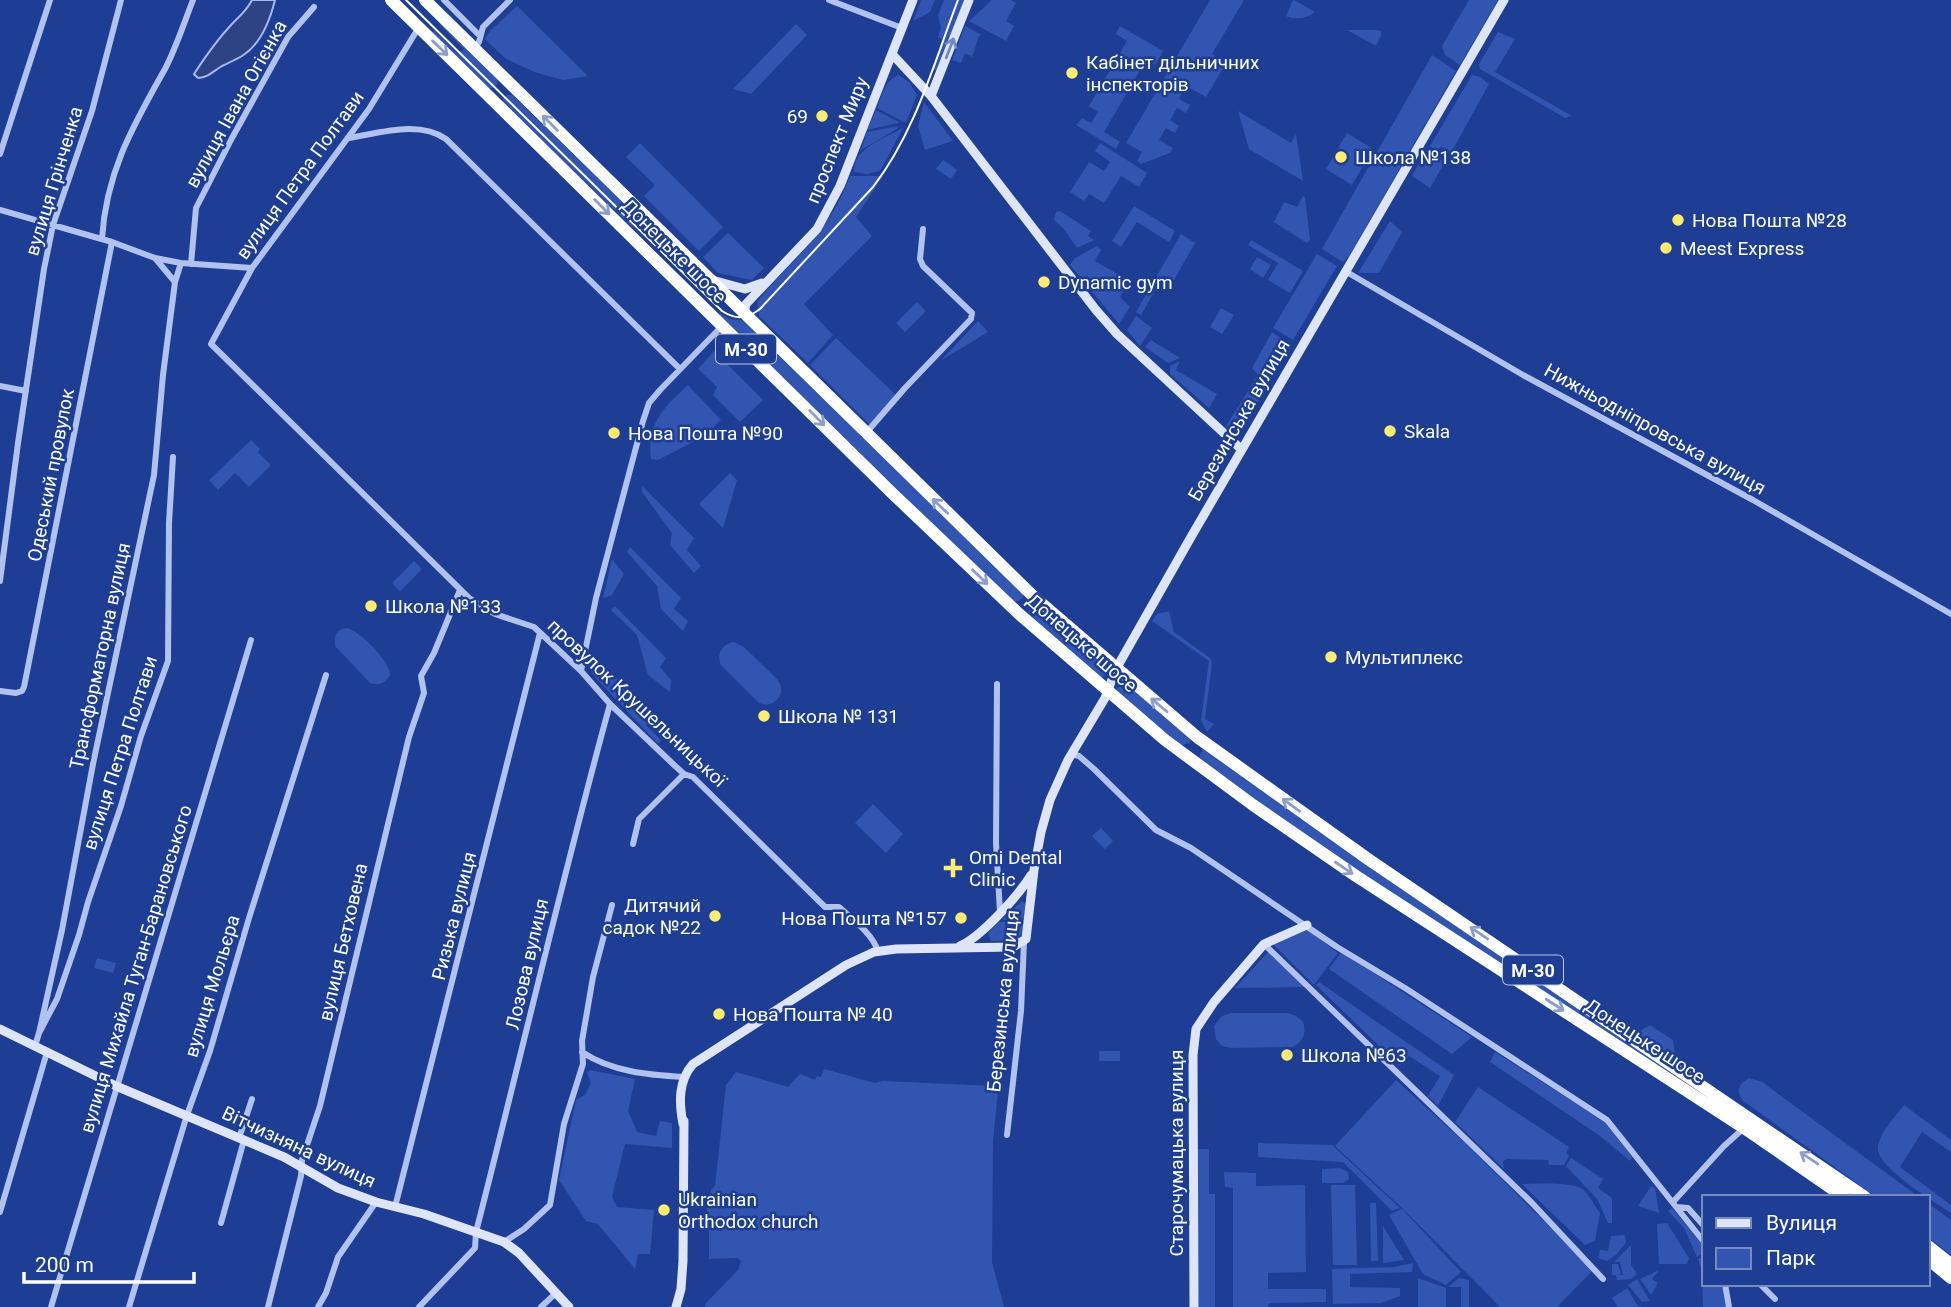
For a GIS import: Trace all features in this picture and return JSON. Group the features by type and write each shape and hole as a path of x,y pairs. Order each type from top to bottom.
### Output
{"highway":[{"name":"Донецьке шосе","path":"391,0 1018,613 1107,692 1188,758 1356,876 1744,1128 1841,1195"},
{"name":"Донецьке шосе","path":"425,0 477,42 509,83 1033,596 1202,741 1368,859 1862,1195"},
{"path":"493,100 509,83"},
{"path":"785,387 802,371"},
{"path":"1018,613 1033,596"},
{"path":"1188,758 1202,741"},
{"path":"1930,1248 1951,1264"},
{"path":"1930,1261 1951,1278"}],"street":[{"path":"0,154 51,0"},
{"name":"вулиця Грінченка","path":"0,581 44,269 53,225 92,111 121,0"},
{"path":"102,239 106,208 118,160 145,102 166,67 194,0"},
{"name":"Донецьке шосе","path":"444,0 477,42"},
{"path":"477,42 483,27 510,0"},
{"path":"829,0 902,28"},
{"name":"проспект Миру","path":"744,313 746,304 809,237 828,211 841,186 913,0"},
{"path":"931,96 969,0"},
{"name":"Березинська вулиця","path":"1007,1135 1021,1011 1024,942 1028,934 1034,870 1050,800 1071,754 1107,692 1116,668 1504,0"},
{"name":"вулиця Івана Огієнка","path":"191,264 196,208 288,37 314,7"},
{"name":"вулиця Петра Полтави","path":"211,344 253,268 349,138 419,27"},
{"path":"892,54 931,96 1117,334 1241,449"},
{"path":"349,138 421,129 434,131 446,139 680,369"},
{"path":"0,210 112,242 155,258 181,263 253,268"},
{"path":"866,433 905,387 971,319 972,313 923,266 920,259 923,229"},
{"name":"Одеський провулок","path":"0,691 16,693 24,687 112,242"},
{"path":"155,258 175,282"},
{"name":"Трансформаторна вулиця","path":"38,1033 62,930 93,764 154,475 163,375 175,282 181,263"},
{"name":"Нижньодніпровська вулиця","path":"1345,271 1500,362 1753,500 1951,614"},
{"path":"710,279 745,289 755,287 769,278"},
{"path":"581,671 596,597 649,403 722,326"},
{"name":"провулок Крушельницької","path":"211,344 460,590 479,606 525,623 540,633 581,671 610,704 684,774 693,777 825,907 839,907 869,936 878,951"},
{"path":"0,386 26,391"},
{"name":"вулиця Петра Полтави","path":"35,1046 38,1033 52,1010 61,987 121,806 141,736 168,661 169,523 173,457"},
{"name":"вулиця Бетховена","path":"268,1307 301,1176 302,1160 334,1052 358,941 409,737 424,692 421,676 434,653 460,590"},
{"name":"Ризька вулиця","path":"396,1207 540,633"},
{"name":"вулиця Михайла Туган-Барановського","path":"51,1307 251,640"},
{"name":"вулиця Мольєра","path":"129,1307 326,675"},
{"name":"Березинська вулиця","path":"997,684 996,843 1000,912"},
{"name":"Лозова вулиця","path":"419,1307 475,1248 476,1232 563,879 610,704"},
{"path":"1071,754 1079,756 1094,769 1156,830 1191,848 1337,947 1405,988 1607,1121 1702,1239"},
{"path":"633,844 639,819 684,774"},
{"name":"Березинська вулиця","path":"1011,902 1034,870"},
{"path":"956,948 971,940 1011,902 1021,898 1031,904"},
{"path":"505,1242 550,1205 564,1124 583,1065 593,977 612,905"},
{"name":"Старочумацька вулиця","path":"1194,1307 1193,1055 1196,1029 1214,1002 1264,944 1307,925"},
{"path":"986,927 985,939 994,947"},
{"path":"683,1124 680,1101 684,1077 693,1065 846,965 878,951 1013,947 1024,942"},
{"path":"1264,944 1532,1203 1603,1279"},
{"name":"Вітчизняна вулиця","path":"0,1029 117,1086 284,1157 338,1188 505,1242 519,1253 569,1307"},
{"path":"0,1212 47,1052"},
{"path":"584,1053 597,1062 615,1067 684,1077"},
{"path":"676,1307 681,1289 683,1261 683,1124 689,1078 706,1058"},
{"path":"221,1223 253,1099"},
{"path":"1675,1204 1724,1146 1744,1128"},
{"path":"318,1307 326,1293 338,1257 376,1202"},
{"path":"1675,1204 1688,1208 1702,1224"},
{"path":"1725,1286 1729,1307"},
{"path":"1762,1286 1775,1299"},
{"path":"541,1307 556,1293"}],"green space":[{"path":"921,0 935,0 930,12 913,21"},
{"path":"944,0 966,0 938,71 933,69 944,40 938,37 941,28 938,15"},
{"path":"992,0 1011,0 1016,3 1006,21 1014,26 1006,41 969,21"},
{"path":"1210,0 1244,0 1212,54 1226,63 1206,97 1186,86 1179,99 1190,105 1186,113 1177,108 1170,120 1179,126 1175,133 1166,128 1159,140 1173,148 1170,153 1141,164 1137,161 1142,152 1126,143"},
{"path":"1293,0 1315,12 1300,18 1286,16"},
{"path":"1469,0 1498,0 1460,65 1445,55 1442,46"},
{"path":"517,6 588,76 563,80 537,73 506,59 485,39"},
{"path":"441,23 498,79 494,88 488,88 432,33 434,30 458,54 464,49"},
{"path":"796,24 807,35 751,94 733,89"},
{"path":"965,26 982,35 979,36 972,57 965,53 961,63 952,60"},
{"path":"1120,26 1163,51 1155,65 1146,60 1104,132 1120,142 1116,149 1076,125 1082,118 1091,123 1098,112 1089,106 1127,41 1116,34"},
{"path":"1347,30 1376,30 1381,31 1381,35 1376,46"},
{"path":"1498,32 1515,39 1495,72 1572,116 1565,118 1480,69 1479,64"},
{"path":"1432,55 1456,71 1349,256 1343,262 1322,249"},
{"path":"899,75 910,83 917,95 906,123 877,108 887,84"},
{"path":"1472,75 1489,84 1451,153 1442,147 1435,150 1430,146"},
{"path":"507,95 512,95 661,239 658,242 637,221 632,226 654,248 503,103"},
{"path":"924,102 953,141 925,150 918,126"},
{"path":"876,110 899,122 867,130"},
{"path":"1238,111 1291,143 1296,134 1303,181 1249,149"},
{"path":"898,126 897,129 861,150 867,132"},
{"path":"903,128 880,171 867,174 854,172 858,157 864,151"},
{"path":"1347,133 1373,149 1352,185 1326,169"},
{"path":"640,143 723,227 699,251 644,196 655,185 626,157"},
{"path":"1100,143 1147,173 1139,187 1121,176 1104,203 1089,194 1084,201 1070,192 1089,162 1104,171 1110,162 1095,151"},
{"path":"1425,152 1445,162 1430,188 1412,176"},
{"path":"943,160 957,170 951,179 936,169"},
{"path":"850,176 883,176 856,217 872,236 804,304 833,335 808,363 759,316 757,302 821,230"},
{"path":"1303,196 1310,240 1307,243 1274,222 1284,202 1297,207"},
{"path":"1134,206 1175,231 1169,242 1137,222 1121,247 1112,241"},
{"path":"1060,211 1091,231 1088,236 1094,240 1077,248 1054,220 1056,212"},
{"path":"1390,221 1402,232 1379,273 1358,273"},
{"path":"728,233 764,268 752,280 718,273 703,257"},
{"path":"1181,234 1195,243 1174,280 1164,275 1141,315 1136,312"},
{"path":"1251,240 1303,271 1290,293 1268,280 1278,263 1248,245"},
{"path":"1097,246 1101,250 1095,261 1128,280 1120,297 1130,307 1119,324 1070,265 1075,258"},
{"path":"1317,254 1337,266 1293,340 1273,328"},
{"path":"1257,257 1271,265 1263,278 1250,269"},
{"path":"917,302 926,311 905,332 896,323"},
{"path":"1221,308 1234,315 1222,334 1210,327"},
{"path":"720,313 730,319 742,320 1023,593 1023,598 1014,603 719,315"},
{"path":"1136,316 1152,328 1140,346 1127,330"},
{"path":"978,321 988,332 942,360 944,357"},
{"path":"1272,332 1291,345 1238,438 1226,426 1258,375 1252,368"},
{"path":"836,338 896,395 870,425 810,365"},
{"path":"1151,340 1180,358 1168,363 1145,347"},
{"path":"714,351 763,400 740,422 713,395 717,387 698,369"},
{"path":"1180,361 1176,370 1217,394 1209,408 1170,374 1170,366"},
{"path":"688,385 721,420 703,437 658,460 651,459 654,426 664,409"},
{"path":"251,440 271,465 249,487 235,473 218,490 209,480"},
{"path":"730,473 737,480 723,528 699,504"},
{"path":"642,486 694,538 687,550 701,566 694,573 670,545 672,533 642,492"},
{"path":"630,547 681,598 674,609 688,621 683,631 661,609 657,586 627,552"},
{"path":"612,559 624,574 612,595 603,598"},
{"path":"414,561 422,569 400,591 392,583"},
{"path":"615,606 666,658 660,667 671,680 670,692 648,675 637,635 611,610"},
{"path":"1034,606 1106,667 1106,675 1100,678 1030,617 1028,611"},
{"path":"1169,611 1174,632 1212,662 1205,719 1214,724 1207,732 1201,720 1209,661 1152,621 1157,614"},
{"path":"347,628 366,640 385,662 390,675 384,682 370,683 336,647 336,634"},
{"path":"734,642 744,647 777,679 781,693 775,702 766,705 759,703 721,665 721,650"},
{"path":"598,660 654,715 646,725 661,740 658,744 592,674 591,661"},
{"path":"1122,683 1127,684 1191,738 1190,743 1181,745 1119,696 1116,689"},
{"path":"1203,749 1725,1108 1332,855 1204,763 1199,756"},
{"path":"873,804 903,834 886,853 855,823"},
{"path":"1101,828 1113,841 1105,849 1092,836"},
{"path":"1022,901 1026,904 1024,918 1002,920"},
{"path":"1024,920 1022,934 1016,940 991,941 988,933 999,922"},
{"path":"1308,930 1338,953 1314,985 1273,944"},
{"path":"1268,952 1305,987 1235,988"},
{"path":"1341,952 1472,1037 1452,1054 1329,969"},
{"path":"97,958 116,963 113,973 94,968"},
{"path":"1319,982 1454,1075 1438,1106 1428,1096 1440,1076 1409,1056 1400,1066 1316,985"},
{"path":"1231,1013 1288,1013 1303,1022 1305,1030 1299,1043 1292,1047 1222,1046 1216,1039 1214,1026 1222,1016"},
{"path":"1650,1025 1673,1040 1675,1055 1669,1054 1637,1033"},
{"path":"1099,1051 1120,1051 1120,1061 1099,1061"},
{"path":"1495,1052 1605,1122 1632,1157 1630,1161 1600,1136 1490,1062"},
{"path":"824,1069 875,1083 883,1081 994,1086 998,1092 993,1141 992,1262 1004,1307 705,1307 738,1270 741,1261 737,1258 709,1259 709,1217 706,1216 711,1190 715,1186 726,1085 736,1072 788,1087 800,1074 815,1080 817,1076 821,1077"},
{"path":"590,1070 635,1079 628,1111 637,1132 656,1136 660,1121 672,1123 672,1148 625,1144 612,1197 617,1207 654,1210 650,1254 638,1254 635,1269 598,1224 586,1221 559,1180 576,1100 585,1095 591,1083 587,1073"},
{"path":"1749,1078 1762,1082 1916,1195 1873,1195 1742,1100 1738,1090"},
{"path":"1396,1080 1464,1142 1593,1270 1557,1307 1500,1307 1403,1209 1335,1146"},
{"path":"1478,1087 1569,1147 1566,1153 1569,1156 1564,1165 1549,1165 1548,1160 1507,1159 1503,1161 1504,1169 1455,1122"},
{"path":"1904,1105 1951,1140 1951,1152 1922,1132 1900,1167 1951,1205 1951,1213 1930,1199 1930,1195 1924,1195 1908,1184 1880,1156 1879,1143 1888,1125"},
{"path":"1258,1143 1332,1145 1400,1208 1392,1211 1343,1162 1258,1157"},
{"path":"1198,1149 1209,1149 1209,1194 1215,1194 1215,1307 1198,1307"},
{"path":"1571,1158 1603,1179 1598,1188 1612,1198 1612,1223 1608,1223 1597,1199 1566,1166"},
{"path":"1340,1168 1348,1172 1349,1179 1343,1183 1322,1183 1322,1169"},
{"path":"1224,1172 1256,1173 1256,1186 1305,1185 1306,1272 1268,1273 1268,1289 1326,1289 1326,1302 1233,1307 1233,1188 1225,1187"},
{"path":"1522,1184 1563,1184 1584,1190 1600,1213 1595,1241 1585,1245"},
{"path":"1331,1185 1355,1185 1357,1265 1333,1265"},
{"path":"1651,1186 1655,1188 1659,1213 1638,1206"},
{"path":"1370,1203 1376,1203 1378,1261 1371,1261"},
{"path":"1930,1204 1951,1220 1951,1255 1930,1239"},
{"path":"1672,1208 1702,1245 1702,1253 1697,1257 1684,1228 1668,1211"},
{"path":"1402,1209 1461,1272 1446,1285 1423,1274 1389,1215"},
{"path":"1667,1223 1689,1258 1687,1264 1659,1264 1657,1224"},
{"path":"1383,1226 1404,1260 1383,1263"},
{"path":"1625,1235 1626,1242 1617,1254 1607,1261 1598,1258 1600,1250 1608,1251 1611,1236"},
{"path":"1631,1245 1631,1265 1637,1274 1631,1279 1617,1280 1616,1275 1612,1275 1612,1264 1618,1264 1621,1274 1618,1275 1623,1275 1620,1262 1614,1262"},
{"path":"1413,1263 1412,1272 1350,1274 1350,1287 1400,1288 1400,1296 1381,1303 1333,1304 1332,1269 1394,1267"},
{"path":"1659,1270 1652,1279 1658,1283 1651,1295 1640,1279"},
{"path":"1418,1278 1446,1288 1446,1307 1418,1307"},
{"path":"1459,1278 1469,1280 1469,1307 1461,1307 1461,1287 1448,1287"},
{"path":"1637,1279 1650,1301 1642,1302 1628,1285"},
{"path":"1702,1286 1723,1286 1728,1307 1703,1307"},
{"path":"1627,1288 1638,1306 1643,1307 1618,1307 1612,1298"}],"shaded area":[{"path":"252,0 275,0 259,39 242,56 198,78 194,74 202,61"}],"tram line":[{"path":"406,0 722,311 741,317 760,309 873,187 888,166 912,121 958,0"}],"place":[{"name":"Кабінет дільничних інспекторів","path":"1072,73"},
{"name":"69","path":"822,116"},
{"name":"Школа №138","path":"1341,157"},
{"name":"Нова Пошта №28","path":"1678,220"},
{"name":"Meest Express","path":"1666,248"},
{"name":"Dynamic gym","path":"1044,282"},
{"name":"Skala","path":"1390,431"},
{"name":"Нова Пошта №90","path":"614,433"},
{"name":"Школа №133","path":"371,606"},
{"name":"Мультиплекс","path":"1331,657"},
{"name":"Школа № 131","path":"764,716"},
{"name":"Omi Dental Clinic","path":"953,868"},
{"name":"Дитячий садок №22","path":"715,916"},
{"name":"Нова Пошта №157","path":"961,918"},
{"name":"Нова Пошта № 40","path":"719,1014"},
{"name":"Школа №63","path":"1287,1055"},
{"name":"Ukrainian Orthodox church","path":"664,1210"}]}
